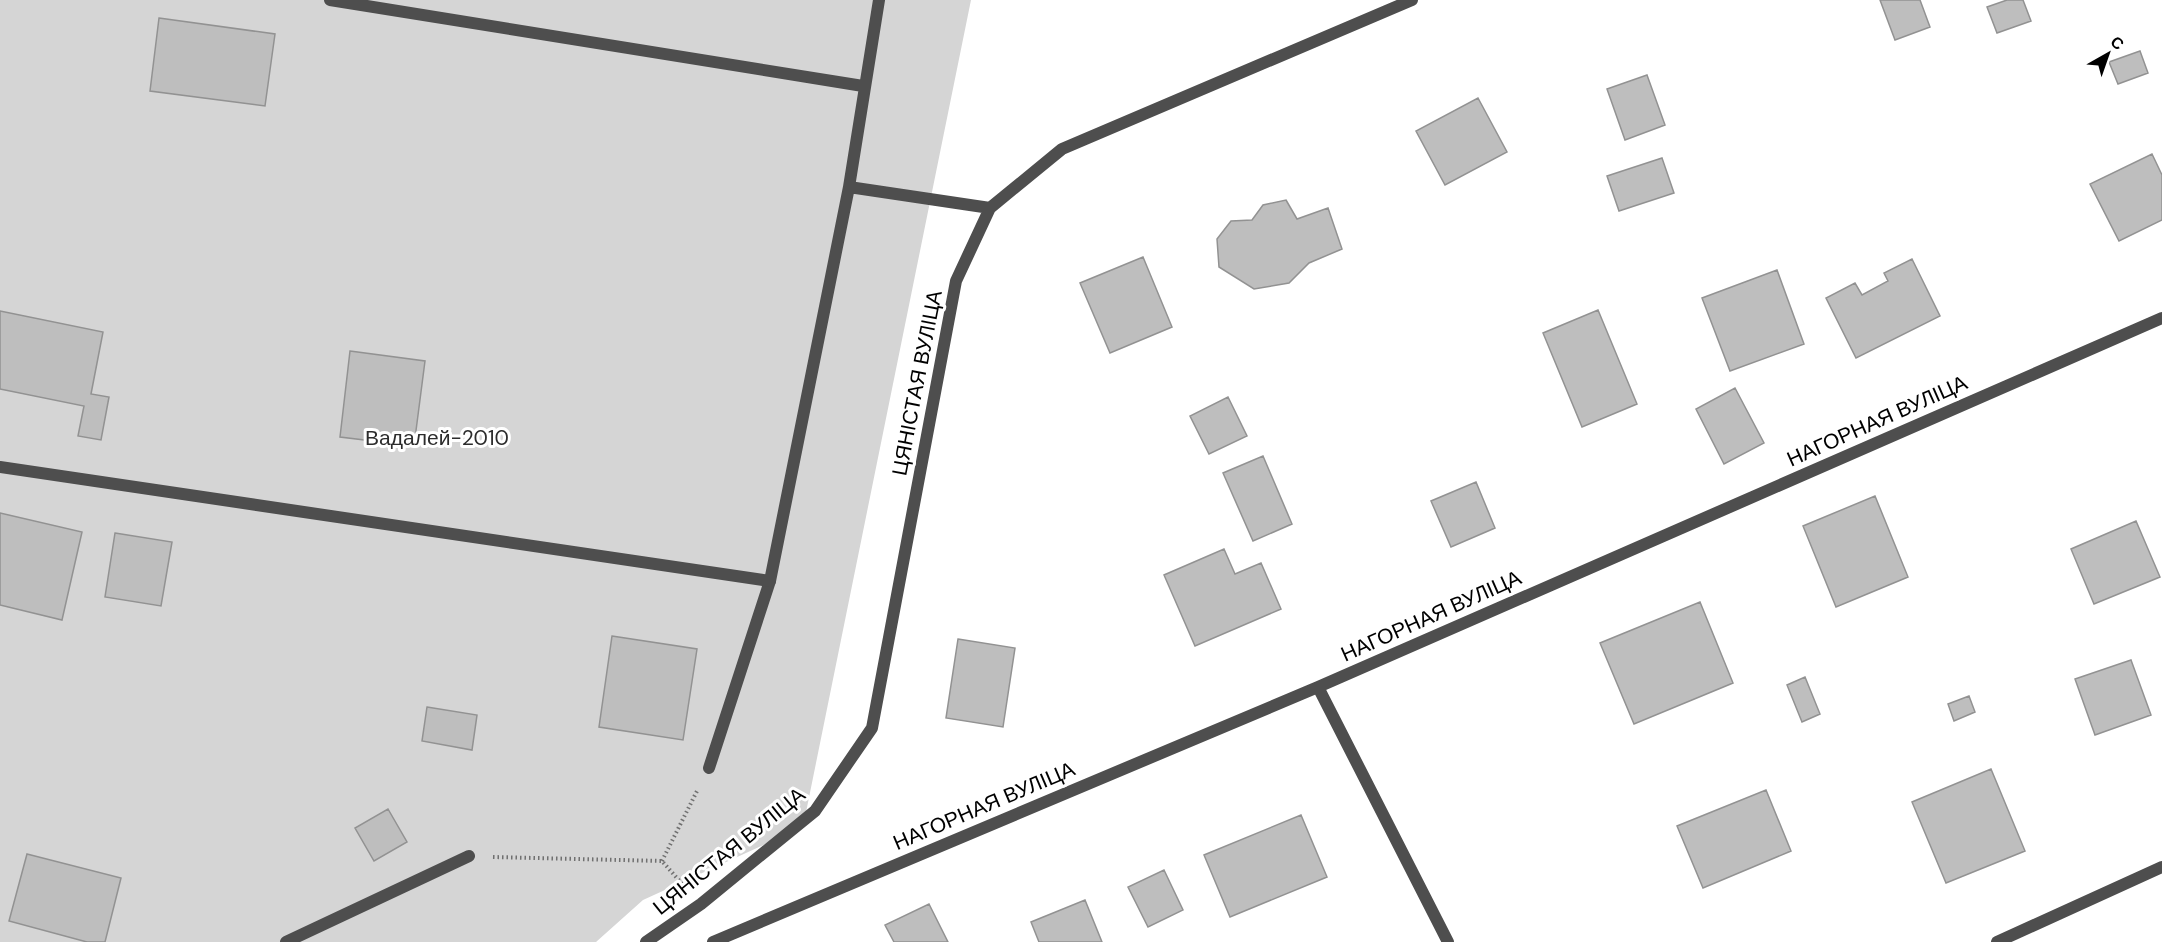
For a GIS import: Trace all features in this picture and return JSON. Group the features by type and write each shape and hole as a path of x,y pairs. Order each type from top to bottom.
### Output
{"street":[{"path":"330,0 864,86"},
{"path":"709,768 770,581 849,187 879,0"},
{"name":"ЦЯНІСТАЯ ВУЛІЦА","path":"646,942 700,904 815,811 872,728 956,281 990,208 1062,149 1412,0"},
{"path":"849,187 990,208"},
{"name":"НАГОРНАЯ ВУЛІЦА","path":"713,942 1318,687 2162,318"},
{"path":"0,467 770,581"},
{"path":"1318,687 1448,942"},
{"path":"286,942 469,856"},
{"path":"1997,942 2162,867"}],"path":[{"path":"662,861 709,768"},
{"path":"469,856 662,861 700,904"}],"green space":[{"name":"Вадалей-2010","path":"0,0 971,0 803,827 643,900 596,942 0,942"}],"building":[{"path":"1880,0 1920,0 1930,27 1895,40"},
{"path":"2007,0 2023,0 2031,21 1997,33 1987,7"},
{"path":"159,18 275,34 265,106 150,91"},
{"path":"2140,51 2148,73 2118,84 2109,62"},
{"path":"1647,75 1665,125 1625,140 1607,89"},
{"path":"1478,98 1507,152 1445,185 1416,131"},
{"path":"2152,154 2162,175 2162,220 2119,241 2090,184"},
{"path":"1662,158 1674,193 1619,211 1607,176"},
{"path":"1286,200 1297,219 1328,208 1342,249 1309,263 1289,283 1254,289 1219,267 1217,239 1231,221 1252,220 1263,205"},
{"path":"1143,257 1172,327 1110,353 1080,283"},
{"path":"1912,259 1940,316 1856,358 1826,298 1855,283 1862,295 1888,281 1884,273"},
{"path":"1777,270 1804,344 1730,371 1702,298"},
{"path":"1598,310 1637,404 1582,427 1543,333"},
{"path":"0,311 103,332 91,394 109,397 101,440 78,436 84,406 0,389"},
{"path":"350,351 425,361 414,446 340,437"},
{"path":"1735,388 1764,443 1724,464 1696,409"},
{"path":"1228,397 1247,436 1209,454 1190,416"},
{"path":"1263,456 1292,524 1253,541 1223,473"},
{"path":"1476,482 1495,528 1451,547 1431,501"},
{"path":"1875,496 1908,577 1836,607 1803,526"},
{"path":"0,513 82,532 62,620 0,605"},
{"path":"2136,521 2160,577 2094,604 2071,549"},
{"path":"115,533 172,542 161,606 105,597"},
{"path":"1224,549 1235,574 1261,563 1281,609 1195,646 1164,575"},
{"path":"1700,602 1733,683 1634,724 1600,643"},
{"path":"612,636 697,649 683,740 599,727"},
{"path":"958,639 1015,648 1003,727 946,718"},
{"path":"2131,660 2151,715 2095,735 2075,679"},
{"path":"1805,677 1820,714 1802,722 1787,685"},
{"path":"1969,696 1975,712 1954,721 1948,704"},
{"path":"427,707 477,715 472,750 422,741"},
{"path":"1991,769 2025,851 1946,883 1912,802"},
{"path":"1766,790 1791,851 1703,888 1677,826"},
{"path":"388,809 407,842 374,861 355,828"},
{"path":"1301,815 1327,877 1230,917 1204,855"},
{"path":"27,854 121,878 105,942 87,942 9,921"},
{"path":"1164,870 1183,910 1148,927 1128,887"},
{"path":"1085,900 1102,942 1039,942 1031,922"},
{"path":"929,904 948,942 894,942 885,925"}]}
